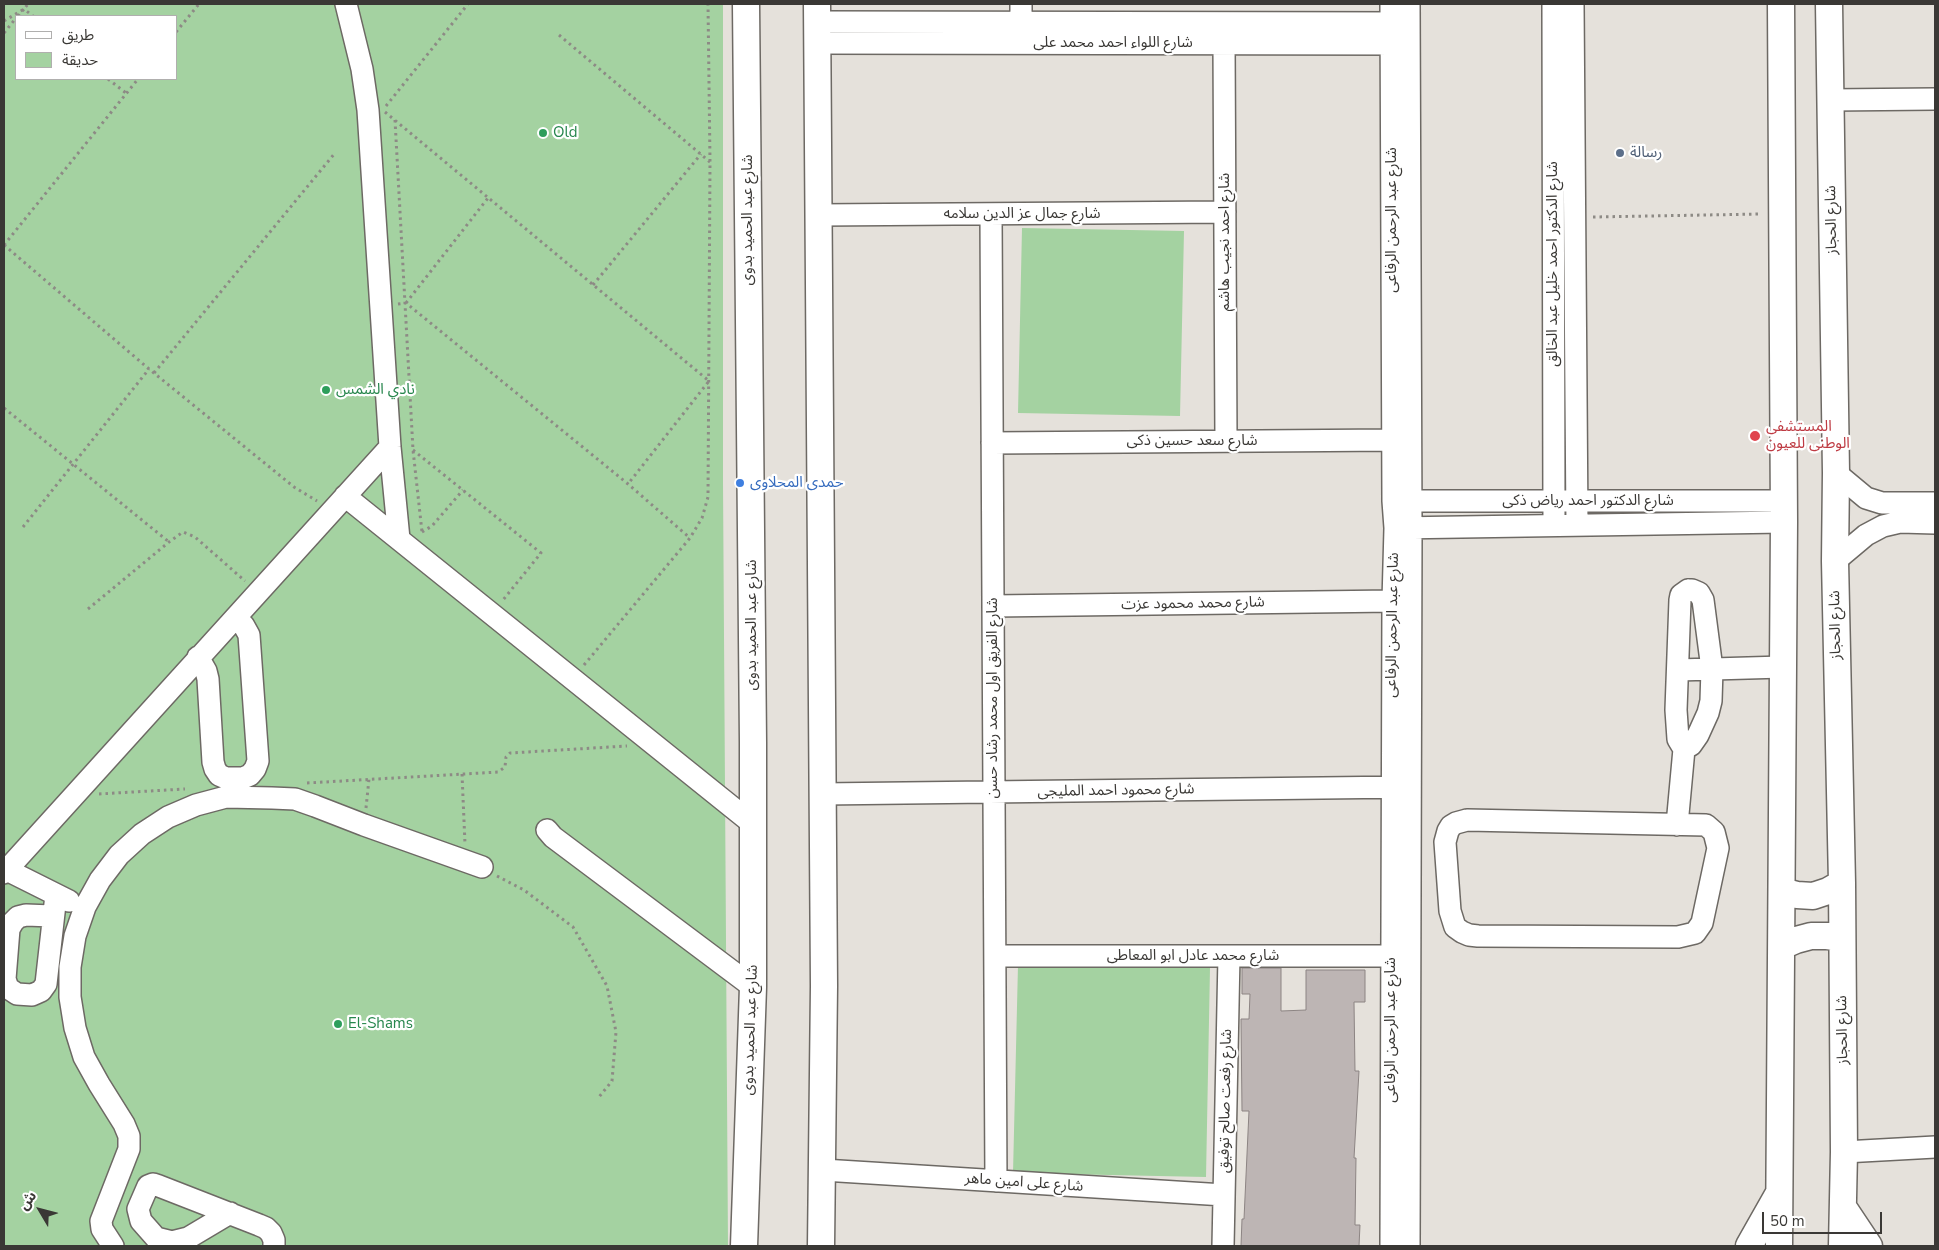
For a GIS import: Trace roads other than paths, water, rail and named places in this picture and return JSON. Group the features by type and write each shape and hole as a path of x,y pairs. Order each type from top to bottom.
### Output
{"main road":[{"name":"شارع عبد الحميد بدوى","path":"744,1246 753,987 746,4"},
{"path":"1779,1246 1784,512 1781,4"},
{"name":"شارع الحجاز","path":"1829,4 1836,473 1835,561 1842,883 1844,1152 1842,1246"},
{"path":"817,23 822,794 823,1170 821,1246"},
{"path":"1782,891 1797,895 1813,896 1828,892 1842,883"},
{"path":"1782,946 1811,936 1842,938"},
{"path":"1749,1246 1779,1192"},
{"path":"1843,1207 1869,1246"}],"street":[{"path":"346,4 362,69 368,110 380,305 398,539"},
{"name":"شارع الدكتور احمد خليل عبد الخالق","path":"1552,4 1554,525"},
{"name":"شارع الدكتور احمد خليل عبد الخالق","path":"1573,4 1577,525"},
{"name":"شارع اللواء احمد محمد على","path":"817,23 1021,13 1400,24"},
{"name":"شارع اللواء احمد محمد على","path":"817,23 1224,43 1400,24"},
{"name":"شارع عبد الرحمن الرفاعى","path":"1400,24 1393,440 1402,501"},
{"name":"شارع عبد الرحمن الرفاعى","path":"1400,24 1403,528 1401,787 1409,1246"},
{"name":"شارع احمد نجيب هاشم","path":"1224,43 1226,441"},
{"path":"1830,100 1935,99"},
{"name":"شارع جمال عز الدين سلامه","path":"819,215 1225,212"},
{"name":"شارع الفريق اول محمد رشاد حسن","path":"991,214 996,1181"},
{"name":"شارع سعد حسين ذكى","path":"992,443 1393,440"},
{"path":"85,907 5,872 390,447"},
{"path":"1836,473 1866,498 1882,503 1935,503"},
{"name":"شارع الدكتور احمد رياض ذكى","path":"1402,501 1577,501 1784,512"},
{"path":"338,503 398,539 498,607 572,680 752,824"},
{"name":"شارع الدكتور احمد رياض ذكى","path":"1403,528 1577,525 1784,512"},
{"path":"1835,561 1866,535 1883,526 1900,522 1935,523"},
{"name":"شارع عبد الرحمن الرفاعى","path":"1391,1246 1391,956 1401,787 1393,601 1403,528"},
{"path":"1677,824 1684,749 1679,742 1676,722 1680,600 1684,592 1692,590 1700,593 1703,600 1712,669 1711,701 1708,713 1695,740 1688,748 1684,749"},
{"name":"شارع محمد محمود عزت","path":"993,606 1393,601"},
{"path":"198,657 208,679 215,769 226,778 243,778 250,775 258,761 249,634 236,617"},
{"path":"1678,670 1783,668"},
{"name":"شارع محمود احمد المليجى","path":"822,794 1401,787"},
{"path":"113,1246 102,1229 101,1221 129,1149 129,1136 124,1124 84,1057 75,1028 70,997 70,967 75,936 85,907 100,880 125,850 142,834 168,817 196,805 226,797 295,799 474,864"},
{"path":"1467,820 1677,824 1706,825 1714,832 1718,842 1702,923 1690,935 1678,937 1469,935 1455,927 1451,919 1445,842 1448,831 1456,823 1467,820"},
{"path":"547,830 753,987"},
{"path":"52,916 56,895"},
{"name":"شارع محمد عادل ابو المعاطى","path":"995,956 1391,956"},
{"name":"شارع رفعت صالح توفيق","path":"1223,1246 1229,956"},
{"path":"1844,1152 1935,1147"},
{"name":"شارع على امين ماهر","path":"823,1170 1224,1195"},
{"path":"230,1214 266,1228 271,1233 274,1246"}],"place":[{"name":"Old","path":"543,133"},
{"name":"رسالة","path":"1620,153"},
{"name":"نادي الشمس","path":"326,390"},
{"name":"المستشفى الوطنى للعيون","path":"1755,436"},
{"name":"حمدى المحلاوى","path":"740,483"},
{"name":"El-Shams","path":"338,1024"}]}
